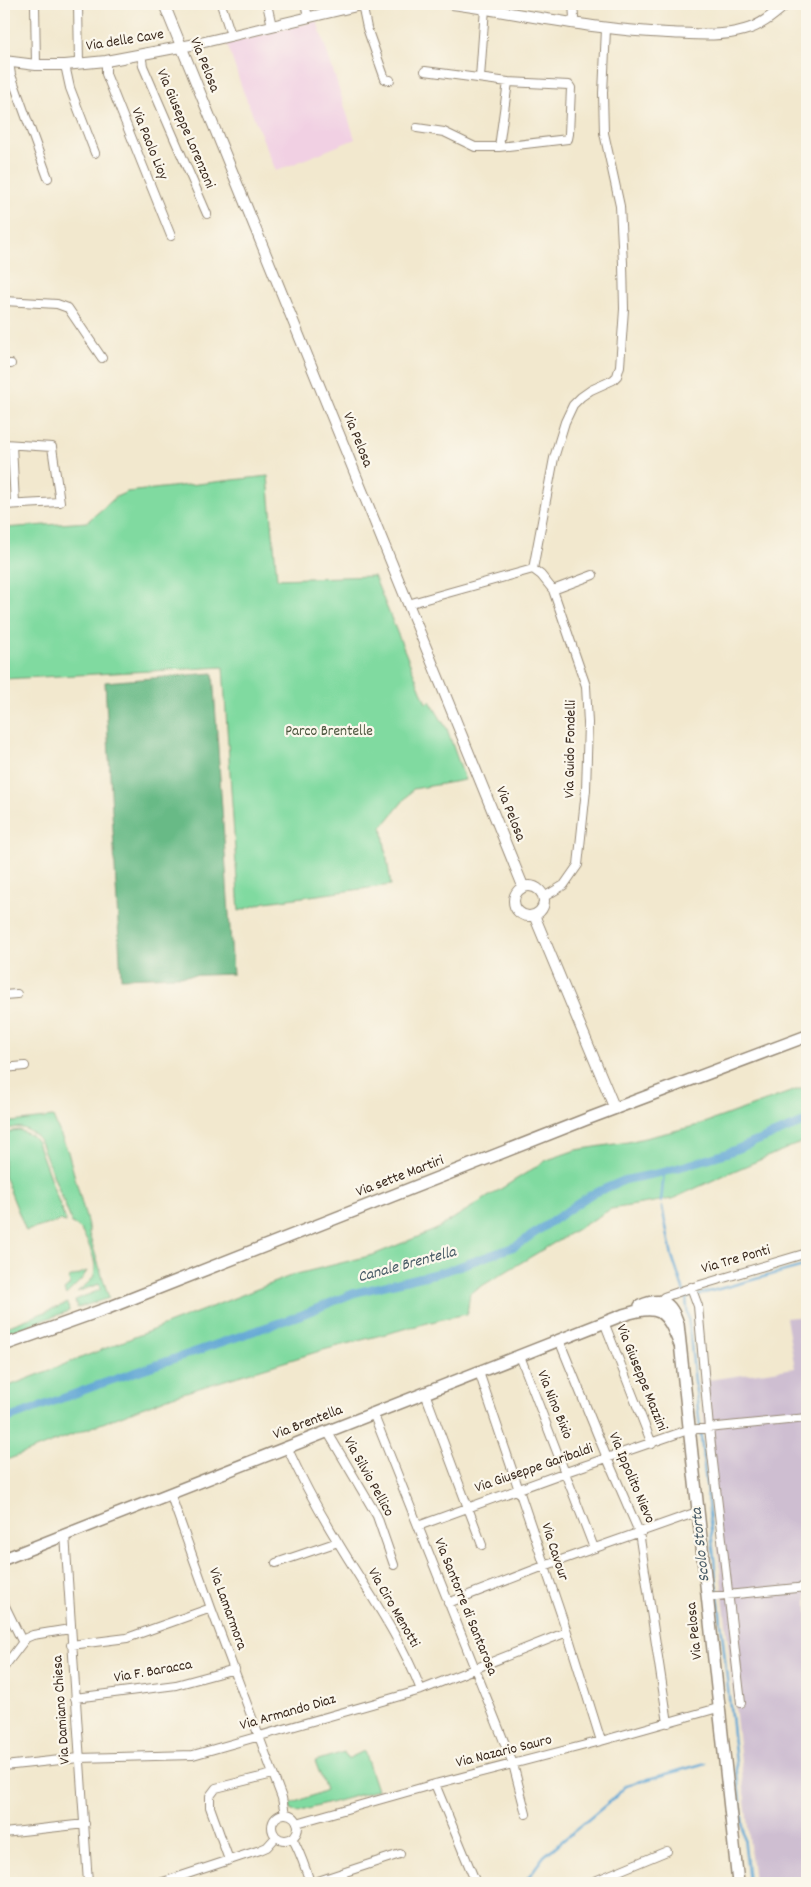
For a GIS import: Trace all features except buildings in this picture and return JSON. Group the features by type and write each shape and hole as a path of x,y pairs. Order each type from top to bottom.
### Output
{"main road":[{"name":"Via sette Martiri","path":"4,1345 108,1308 614,1108 807,1036"},
{"path":"623,1315 646,1303 660,1301"},
{"name":"Via Pelosa","path":"660,1301 670,1306 678,1324 691,1430 697,1512 709,1597 718,1708 738,1883"},
{"path":"623,1315 649,1308 657,1310 664,1316"},
{"name":"Via Brentella","path":"4,1559 623,1315"},
{"name":"Via Pelosa","path":"664,1316 680,1345"}],"street":[{"path":"35,4 36,65"},
{"path":"78,4 79,64"},
{"name":"Via Pelosa","path":"164,4 523,886"},
{"path":"221,4 231,35"},
{"path":"267,4 272,26"},
{"path":"305,4 308,17"},
{"path":"364,4 367,28 385,80 390,80"},
{"name":"Via delle Cave","path":"7,61 36,65 65,65 106,61 181,47 272,26 308,17 335,7 364,4"},
{"path":"452,4 606,29 694,34 733,32 757,26 769,19 786,4"},
{"path":"573,4 573,23"},
{"path":"480,78 485,8"},
{"path":"408,604 533,569 554,458 565,422 573,405 581,397 617,376 620,366 624,309 623,263 620,206 604,133 603,93 606,29"},
{"name":"Via Giuseppe Lorenzoni","path":"141,54 147,75 207,214"},
{"path":"7,61 48,178"},
{"name":"Via Paolo Lioy","path":"106,61 106,74 171,236"},
{"path":"65,65 70,88 95,153"},
{"path":"417,128 444,132 475,147 499,147 568,139 571,88 568,85 508,82 425,71"},
{"path":"499,147 508,82"},
{"path":"4,301 57,304 68,308 102,358"},
{"path":"4,505 60,502 52,447 8,444 15,504"},
{"name":"Via Guido Fondelli","path":"533,569 541,574 553,590 586,686 588,723 586,790 578,865 564,885 544,897"},
{"path":"553,590 593,575"},
{"path":"523,886 536,886 544,897 542,909 534,915 525,915 515,907 516,893 523,886"},
{"path":"534,915 614,1108"},
{"path":"4,995 17,994"},
{"path":"4,1068 25,1066"},
{"name":"Via Tre Ponti","path":"684,1291 807,1253"},
{"path":"649,1308 684,1291 696,1301 698,1306 709,1428 741,1703"},
{"name":"Via Pelosa","path":"678,1324 684,1291"},
{"name":"Via Pelosa","path":"660,1301 664,1316"},
{"name":"Via Giuseppe Mazzini","path":"604,1322 652,1444"},
{"name":"Via Ippolito Nievo","path":"559,1340 639,1532 668,1723"},
{"name":"Via Nino Bixio","path":"520,1356 594,1548"},
{"name":"Via Cavour","path":"479,1372 567,1632 600,1741"},
{"path":"424,1393 482,1545"},
{"name":"Via Santorre di Santarosa","path":"373,1413 514,1764 526,1814"},
{"name":"Via Giuseppe Garibaldi","path":"418,1526 519,1488 691,1430 807,1418"},
{"name":"Via Silvio Pellico","path":"327,1431 377,1516 394,1565"},
{"name":"Via Ciro Menotti","path":"287,1447 304,1483 338,1542 396,1635 421,1690"},
{"name":"Via Lamarmora","path":"170,1493 258,1736"},
{"path":"448,1603 544,1566 697,1512"},
{"name":"Via Damiano Chiesa","path":"65,1534 88,1883"},
{"path":"276,1563 338,1542"},
{"path":"709,1597 807,1587"},
{"path":"4,1604 22,1641"},
{"path":"71,1645 127,1638 211,1608"},
{"path":"4,1667 22,1641 32,1635 70,1628"},
{"name":"Via Armando Diaz","path":"4,1766 79,1758 193,1755 421,1690 567,1632"},
{"name":"Via F. Baracca","path":"75,1698 176,1685 234,1669"},
{"name":"Via Nazario Sauro","path":"297,1823 718,1708"},
{"path":"258,1736 282,1798 285,1814"},
{"path":"229,1860 210,1807 210,1796 216,1788 273,1774"},
{"path":"435,1784 476,1883"},
{"path":"285,1814 292,1816 297,1823 297,1832 292,1838 285,1840 276,1836 272,1829 272,1824 277,1817 285,1814"},
{"path":"4,1833 85,1824"},
{"path":"160,1883 267,1847 276,1836"},
{"path":"292,1838 301,1855 309,1879 308,1883"},
{"path":"590,1883 667,1851"},
{"path":"312,1883 400,1854"}],"shaded area":[{"path":"317,21 355,139 276,171 243,91 227,44"},
{"path":"807,1316 807,1883 754,1883 700,1381 795,1368 786,1318"}],"green space":[{"name":"Parco Brentelle","path":"268,476 277,579 374,576 426,703 430,701 447,729 465,780 413,789 382,827 391,885 266,902 239,911 223,667 4,679 4,528 87,522 116,497 127,492"},
{"path":"213,673 233,974 121,978 105,682"},
{"path":"807,1086 807,1140 672,1199 611,1209 470,1293 467,1314 323,1350 173,1396 4,1461 4,1388 293,1275 373,1255 435,1230 547,1160 576,1150 628,1142 699,1125"},
{"path":"53,1117 68,1152 89,1234 109,1298 77,1308 75,1300 100,1290 99,1284 77,1292 94,1275 95,1266 90,1248 81,1231 72,1223 39,1139 23,1128 4,1131 4,1123"},
{"path":"19,1130 32,1136 37,1142 66,1222 60,1221 26,1231 4,1179 4,1136 12,1131"},
{"path":"87,1271 66,1295 64,1290 70,1285 69,1278"},
{"path":"68,1303 69,1311 4,1334 4,1328"},
{"path":"364,1751 377,1790 298,1812 292,1811 289,1805 326,1790 315,1761 344,1752 347,1759"}],"waterway":[{"name":"Canale Brentella","path":"4,1420 98,1385 301,1315 354,1293 446,1271 516,1246 590,1195 625,1180 664,1172 727,1153 807,1121"},
{"name":"Scolo Storta","path":"661,1202 664,1172"},
{"name":"Scolo Storta","path":"662,1207 672,1256 686,1298 749,1883"},
{"path":"686,1298 807,1265"},
{"path":"524,1883 544,1856 612,1800 627,1785 706,1763"}]}
